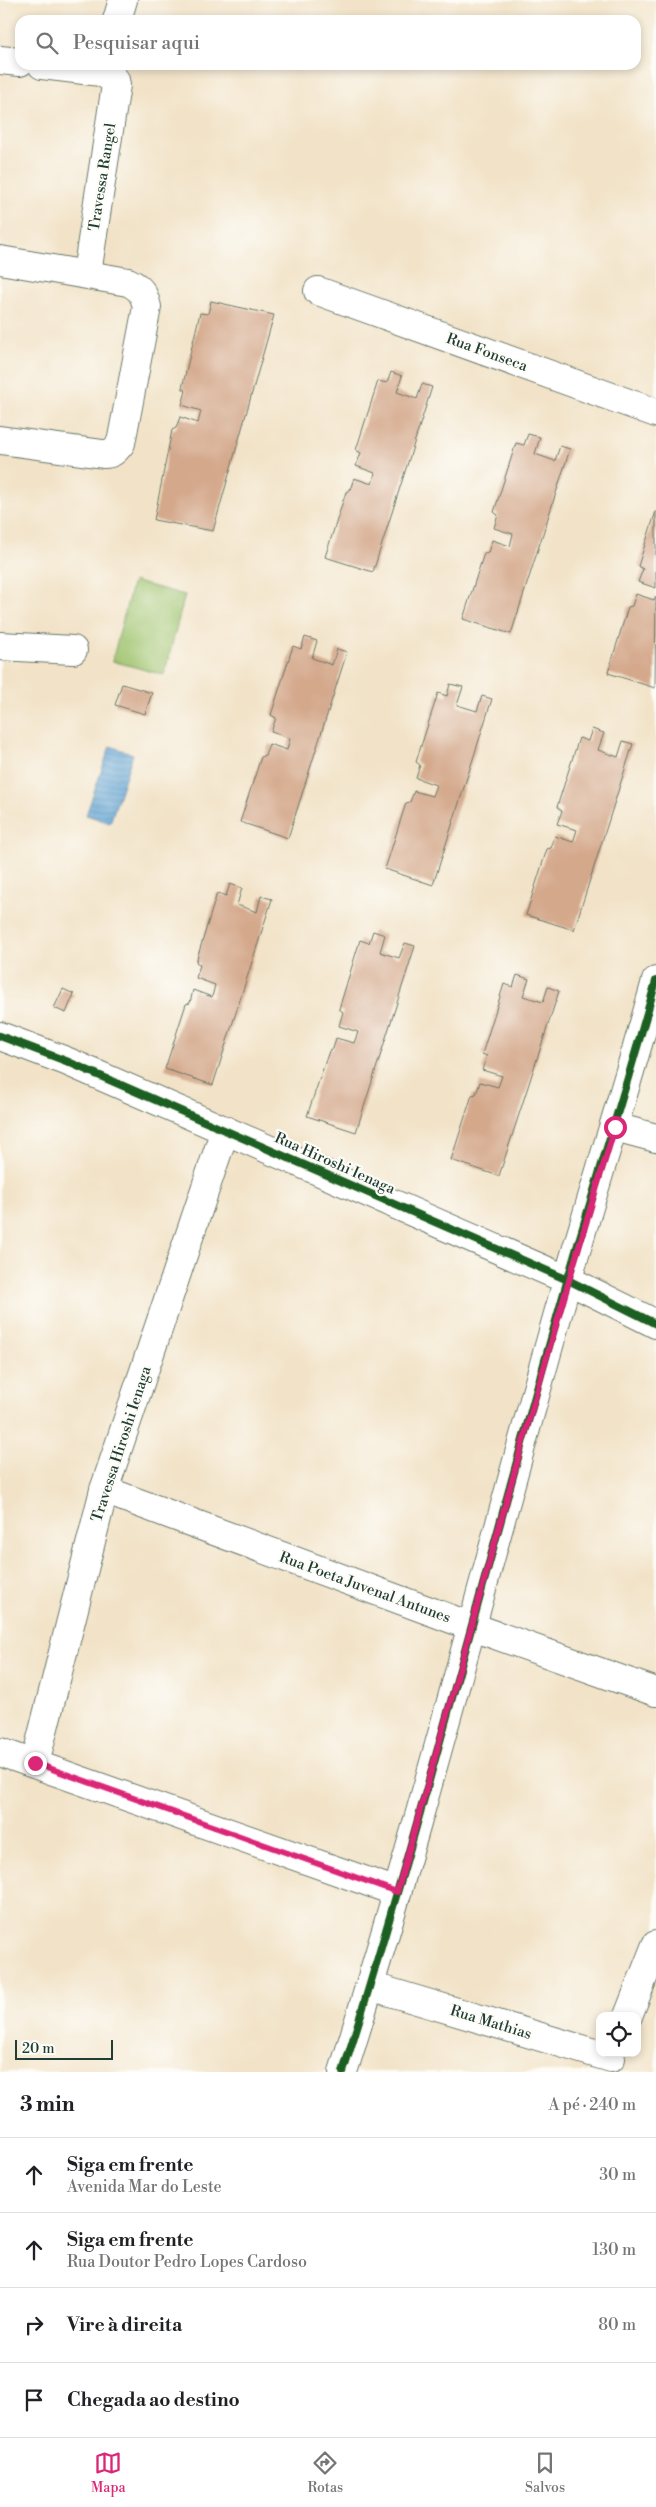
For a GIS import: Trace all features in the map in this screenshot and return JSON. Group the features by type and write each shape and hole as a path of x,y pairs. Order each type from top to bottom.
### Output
{"street":[{"path":"118,15 123,0"},
{"path":"0,60 15,62"},
{"path":"83,70 107,73"},
{"name":"Travessa Rangel","path":"87,273 116,85 107,73"},
{"path":"0,260 87,273 128,282 137,286 144,294 147,307 121,443 116,450 110,454 103,454 0,440"},
{"name":"Rua Fonseca","path":"318,291 656,413"},
{"path":"0,646 73,650"},
{"path":"343,2072 397,1892 473,1627 568,1280 615,1127 656,981"},
{"name":"Rua Hiroshi Ienaga","path":"0,1036 66,1061 568,1280 656,1324"},
{"path":"615,1127 656,1138"},
{"name":"Travessa Hiroshi Ienaga","path":"35,1763 104,1490 225,1130"},
{"name":"Rua Poeta Juvenal Antunes","path":"104,1490 473,1627 656,1692"},
{"path":"0,1752 397,1892"},
{"path":"630,2012 656,1945"},
{"name":"Rua Mathias","path":"370,1986 610,2061"}],"green space":[{"path":"133,581 185,595 164,675 112,661"}],"water":[{"path":"110,746 133,754 110,823 86,815"}],"building":[{"path":"211,301 274,315 213,531 154,520 172,430 176,428 180,417 198,423 201,411 182,405 186,391 182,388 200,313 208,314"},
{"path":"391,372 402,376 397,392 417,399 422,384 432,387 373,572 325,557 346,492 350,490 354,478 372,484 375,473 356,466 361,453 356,450 378,381 387,383"},
{"path":"528,434 540,437 535,454 555,461 560,446 570,449 511,634 463,619 484,553 488,552 492,540 510,546 513,534 494,528 498,515 494,512 516,443 524,445"},
{"path":"656,511 656,588 638,582 643,569 638,566"},
{"path":"636,594 654,600 656,596 655,688 608,673 628,607 632,606"},
{"path":"305,637 317,641 312,658 332,665 337,649 347,652 288,838 240,822 261,757 265,755 269,744 287,750 290,738 271,732 276,718 271,715 293,646 301,649"},
{"path":"122,684 152,693 145,714 115,705"},
{"path":"450,684 463,687 457,705 477,711 482,696 492,699 433,885 385,869 406,803 410,802 414,791 432,796 436,785 416,778 420,765 416,762 438,693 447,696"},
{"path":"592,729 604,733 598,750 618,757 623,741 633,744 574,930 526,915 547,849 551,848 555,836 573,842 577,830 557,824 562,811 557,807 579,738 588,741"},
{"path":"230,884 242,888 237,905 257,912 261,896 272,899 213,1085 165,1069 186,1004 190,1003 193,990 212,997 215,985 196,978 200,965 196,962 217,893 226,896"},
{"path":"373,931 385,935 380,952 399,958 405,943 415,946 356,1132 307,1116 329,1051 333,1049 336,1038 354,1043 358,1032 339,1026 343,1012 339,1009 360,940 369,943"},
{"path":"517,975 529,979 523,996 543,1002 548,987 559,991 499,1176 451,1160 472,1095 476,1094 480,1082 498,1087 502,1076 482,1070 487,1056 482,1054 504,984 513,987"},
{"path":"63,989 74,994 66,1013 54,1008"}],"cycle path":[{"path":"343,2072 430,1777 567,1282 656,981"},
{"path":"0,1036 66,1061 568,1280 656,1324"}],"route":[{"path":"35,1763 397,1892 473,1627 568,1280 615,1127"}]}
